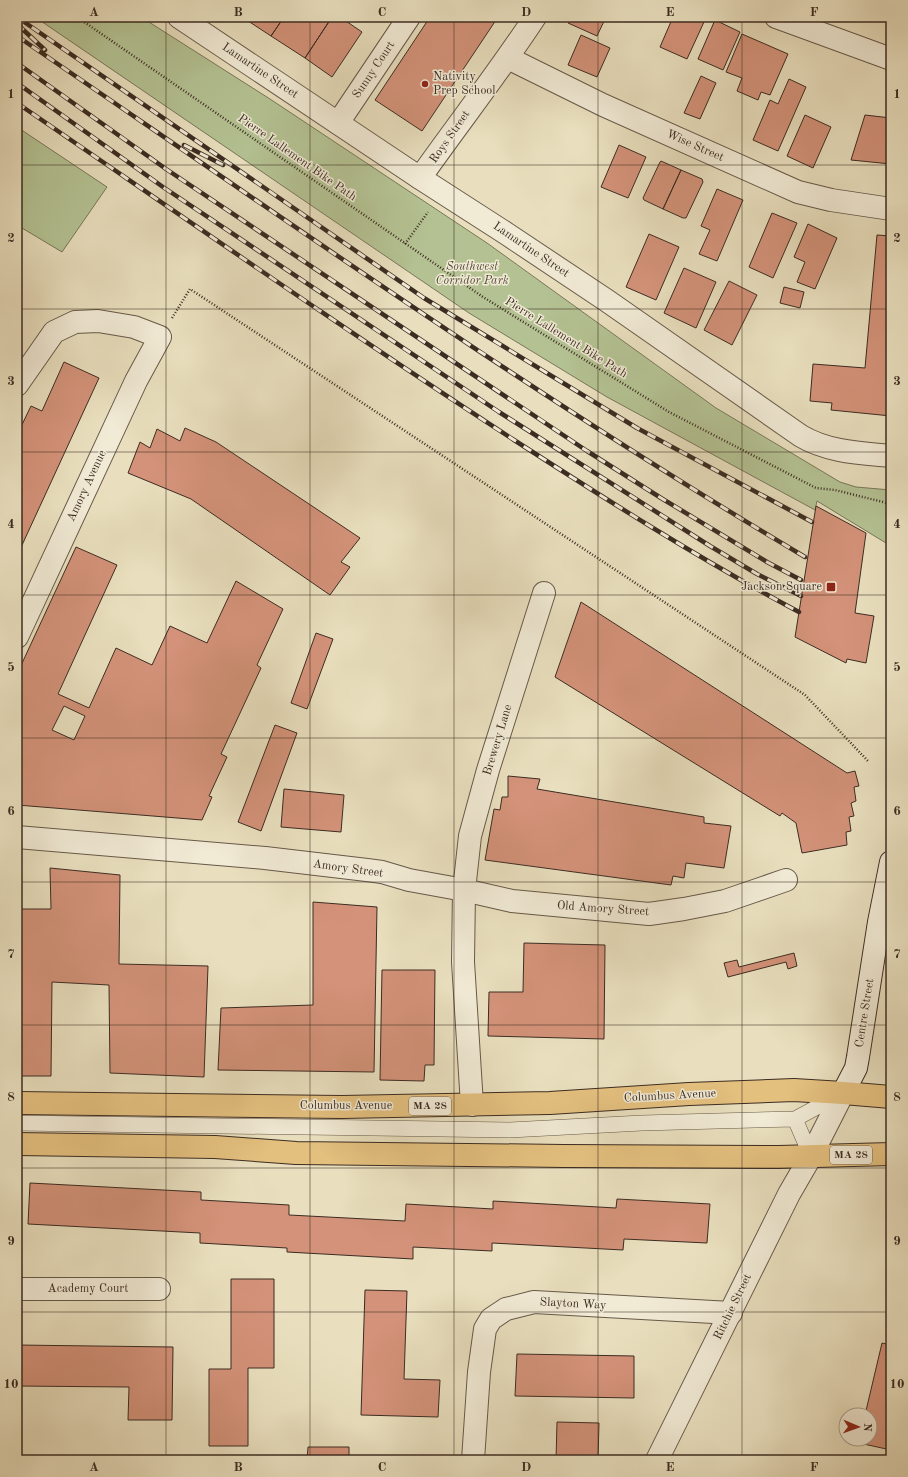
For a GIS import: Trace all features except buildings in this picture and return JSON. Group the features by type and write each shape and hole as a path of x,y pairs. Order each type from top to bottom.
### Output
{"main road":[{"name":"Columbus Avenue","path":"17,1103 342,1107 472,1105 564,1102 794,1090 843,1092 891,1097"},
{"name":"MA 28","path":"17,1144 215,1147 296,1153 690,1157 891,1154"}],"street":[{"name":"Lamartine Street","path":"179,17 420,178 507,234 801,436 821,446 832,449 891,456"},
{"name":"Sunny Court","path":"338,123 409,17"},
{"name":"Roys Street","path":"420,178 508,58 536,17"},
{"path":"776,17 891,60"},
{"name":"Wise Street","path":"508,58 604,105 798,192 831,200 891,209"},
{"path":"17,385 54,332 75,322 98,321 134,326 160,337"},
{"name":"Amory Avenue","path":"17,637 136,382 160,337"},
{"name":"Brewery Lane","path":"464,890 470,836 488,770 544,592"},
{"name":"Amory Street","path":"17,837 265,858 367,870 382,872 409,880 464,890"},
{"name":"Centre Street","path":"811,1156 856,1068 879,922 891,862"},
{"name":"Old Amory Street","path":"464,890 512,902 649,914 725,901 786,880"},
{"path":"464,890 464,962 472,1105"},
{"name":"Ritchie Street","path":"657,1460 789,1194 811,1156"},
{"name":"Academy Court","path":"17,1289 159,1289"},
{"name":"Slayton Way","path":"473,1460 479,1372 485,1329 490,1319 506,1309 534,1302 730,1313"}],"lane":[{"name":"Columbus Avenue","path":"17,1123 510,1130 642,1123 796,1119 843,1092"},
{"path":"796,1119 811,1156"}],"path":[{"name":"Pierre Lallement Bike Path","path":"77,17 483,297 669,412 816,488 835,490 891,504"},
{"path":"405,244 429,210"},
{"path":"160,337 190,289 805,695 868,761"}],"green space":[{"name":"Southwest Corridor Park","path":"35,17 141,17 270,99 487,243 716,408 840,482 856,487 891,490 891,546 817,501 815,510 607,397 469,313"},
{"path":"17,127 107,187 62,252 17,225"}],"railway":[{"path":"17,17 424,298 637,428 812,522"},
{"path":"17,24 45,50"},
{"path":"17,36 309,237 505,368 604,433 805,557"},
{"path":"17,63 166,169 587,451 767,562 801,580"},
{"path":"17,83 163,187 499,412 710,546 757,574 801,596"},
{"path":"17,103 451,399 690,551 799,612"},
{"path":"184,145 223,165"}],"place":[{"name":"Nativity Prep School","path":"425,84"},
{"name":"Jackson Square","path":"831,587"}]}
